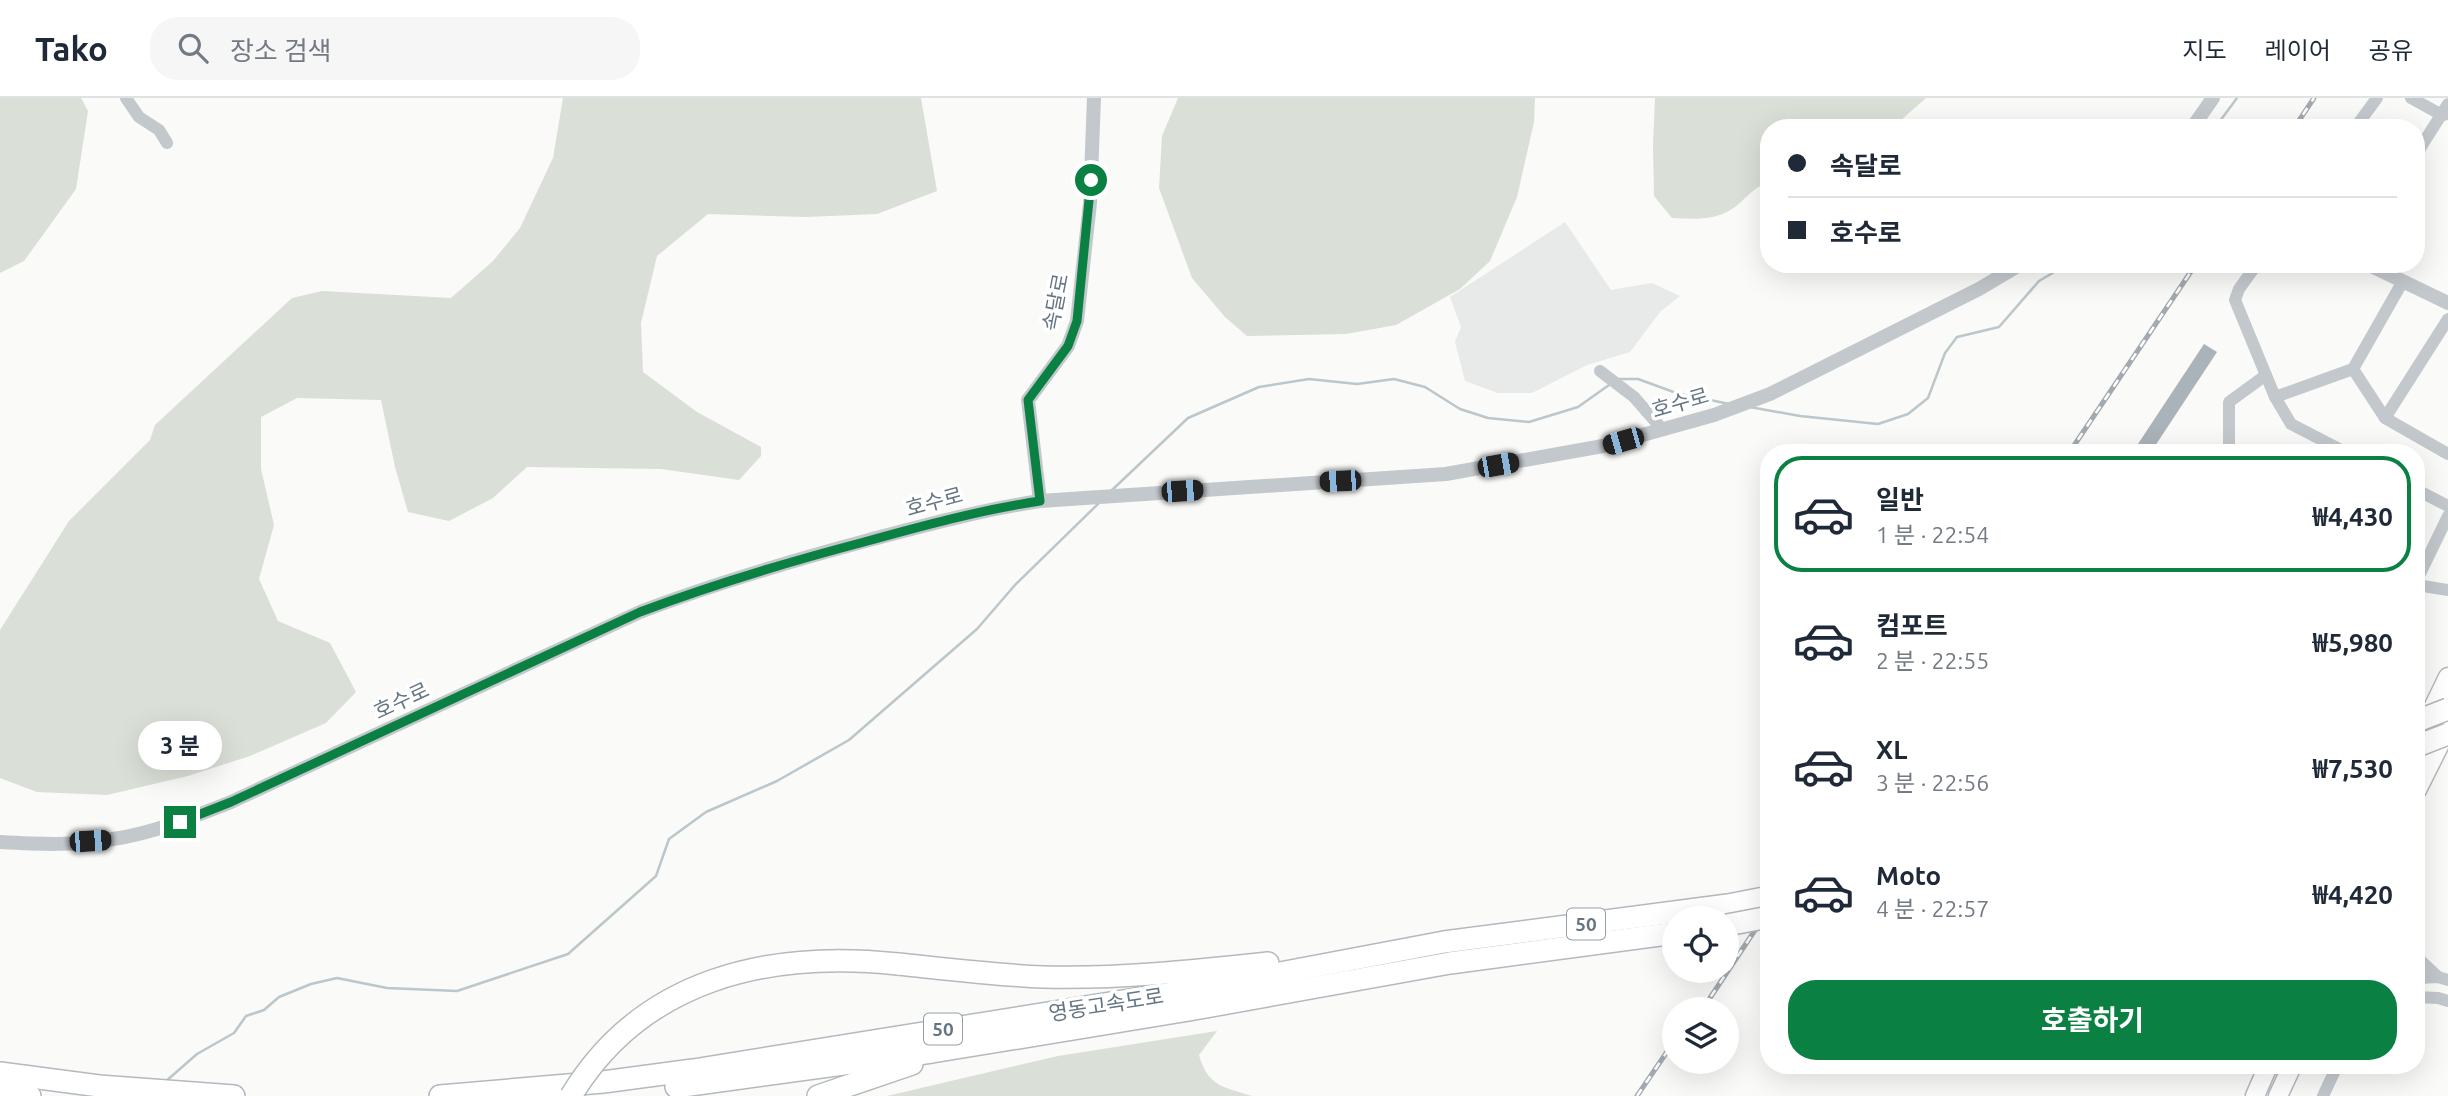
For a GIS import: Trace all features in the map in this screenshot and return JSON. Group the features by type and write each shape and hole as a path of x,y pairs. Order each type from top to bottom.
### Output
{"highway":[{"path":"2425,718 2448,709"},
{"path":"2425,741 2448,734"},
{"name":"영동고속도로","path":"1739,910 1760,901"},
{"name":"영동고속도로","path":"1739,916 1760,917"},
{"name":"영동고속도로","path":"440,1096 576,1085 693,1070 1185,991 1444,942 1662,921"},
{"name":"영동고속도로","path":"605,1096 974,1045 1450,963 1662,935"},
{"path":"571,1096 589,1068 624,1030 654,1008 690,989 741,971 784,963 829,960 1030,976 1123,975 1218,968 1444,942"},
{"path":"818,1096 974,1045"},
{"path":"0,1073 99,1086 226,1095"},
{"path":"0,1093 30,1096"}],"main road":[{"path":"2425,727 2448,677"},
{"path":"2425,774 2448,728"},
{"path":"2255,1096 2265,1074"},
{"path":"2278,1096 2288,1074"}],"street":[{"path":"126,98 139,117 159,130 167,143"},
{"path":"2198,119 2213,98"},
{"path":"2362,119 2377,98"},
{"path":"2411,98 2446,111 2425,141"},
{"name":"속달로","path":"1040,501 1028,400 1068,346 1077,321 1094,135 1094,100"},
{"name":"호수로","path":"0,842 45,844 113,839 180,822 231,802 640,612 695,591 829,550 980,511 1060,499 1446,474 1603,446 1714,415 1770,394 1968,295 2006,273"},
{"path":"2251,273 2235,300 2274,397 2291,424 2330,444"},
{"path":"2386,273 2448,303"},
{"path":"2274,397 2353,369 2403,281"},
{"path":"2385,418 2448,319"},
{"path":"2353,369 2385,418 2448,454"},
{"path":"1600,371 1634,397 1662,429"},
{"path":"2229,444 2229,402 2266,375"},
{"path":"2425,494 2448,506"},
{"path":"2425,566 2448,516"},
{"path":"2425,585 2448,590"},
{"path":"2425,964 2443,979"},
{"path":"2425,978 2443,979"},
{"path":"2425,998 2448,1001"},
{"path":"2323,1096 2333,1074"}],"shaded area":[{"path":"0,98 81,98 88,111 76,189 24,261 0,273"},
{"path":"563,98 921,98 937,191 877,214 806,217 708,214 657,256 641,323 643,372 697,412 761,447 761,456 739,480 661,469 527,467 493,498 449,521 408,512 381,400 297,398 261,417 261,469 274,525 259,579 278,621 330,643 356,692 326,723 250,756 188,776 107,795 37,792 0,778 0,630 69,521 150,440 155,425 292,298 322,291 451,298 493,261 520,228 553,158"},
{"path":"1178,98 1535,98 1534,122 1517,197 1490,261 1460,289 1396,325 1346,334 1247,336 1225,317 1192,278 1159,188 1162,136"},
{"path":"1655,98 1926,98 1902,119 1760,119 1760,186 1725,213 1710,217 1672,218 1654,196"},
{"path":"1565,222 1611,290 1652,283 1680,296 1660,312 1630,352 1587,365 1532,393 1498,393 1465,381 1455,342 1461,327 1450,297"},
{"path":"1217,1031 1199,1055 1207,1074 1218,1084 1252,1096 887,1096 1058,1056"}],"building":[{"path":"2204,344 2217,352 2156,444 2138,444"}],"waterway":[{"path":"2221,119 2237,98"},
{"path":"1750,407 1800,416 1878,424 1908,414 1928,398 1945,353 1957,337 1999,327 2039,281 2053,273"},
{"path":"1111,491 1188,418 1259,387 1309,379 1357,384 1394,379 1425,387 1460,409 1488,418 1529,422 1578,407 1609,385"},
{"path":"1618,379 1638,379 1679,394 1730,404"},
{"path":"165,1082 197,1054 234,1033 246,1016 264,1010 279,997 311,984 337,978 387,988 457,991 568,954 656,876 669,839 706,812 777,781 849,740 977,629 1015,585 1099,503"}],"railway":[{"path":"2300,119 2314,98"},
{"path":"2075,444 2190,273"},
{"path":"1711,997 1760,923"},
{"path":"1637,1096 1662,1059"}],"route":[{"path":"180,822 231,802 640,612 706,587 829,550 980,511 1040,501 1028,400 1068,346 1077,321 1091,180"}]}
